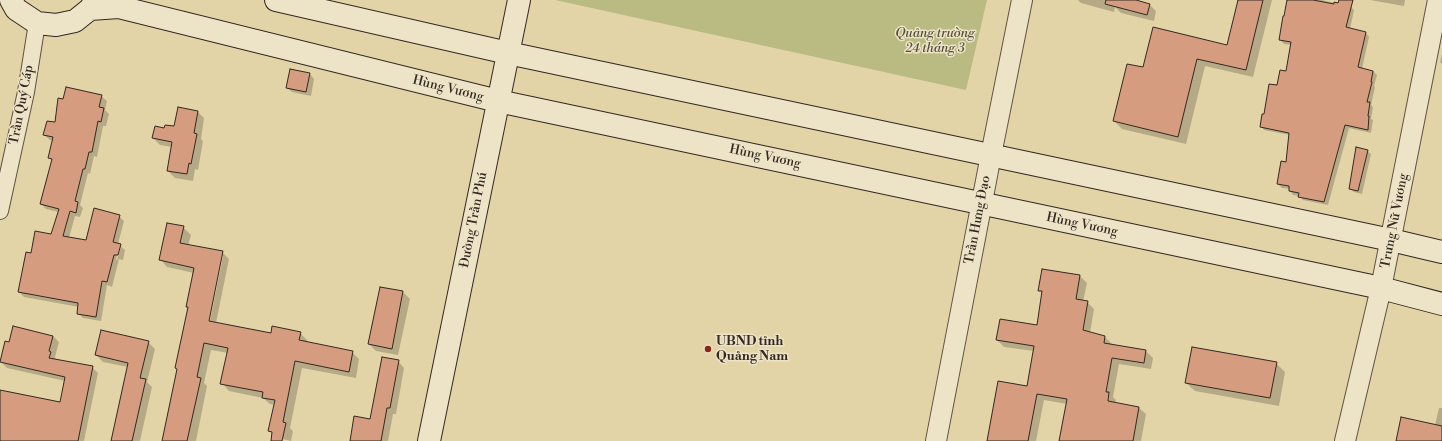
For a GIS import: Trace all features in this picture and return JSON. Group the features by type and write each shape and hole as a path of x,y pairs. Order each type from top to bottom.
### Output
{"main road":[{"path":"11,0 16,9 37,23 56,25 74,20 93,5"},
{"path":"276,0 508,53 1392,240 1442,252"},
{"name":"Đường Trần Phú","path":"429,441 519,0"},
{"name":"Hùng Vương","path":"93,5 119,7 498,101 1381,288 1442,304"}],"street":[{"name":"Trần Hưng Đạo","path":"936,441 1022,0"},
{"name":"Trưng Nữ Vương","path":"1345,441 1392,240 1438,0"},
{"name":"Trần Quý Cáp","path":"0,211 26,92 37,23"}],"green space":[{"name":"Quảng trường 24 tháng 3","path":"555,0 987,0 966,90"}],"building":[{"path":"1106,0 1136,0 1150,4 1147,15 1105,4"},
{"path":"1238,0 1263,0 1246,70 1197,59 1178,137 1113,121 1127,64 1143,67 1153,27 1227,45"},
{"path":"1287,0 1313,0 1334,4 1334,2 1338,3 1339,0 1353,0 1346,27 1366,32 1358,67 1373,71 1367,102 1370,102 1368,130 1345,125 1324,202 1298,197 1299,193 1289,191 1289,186 1277,184 1281,161 1286,162 1289,133 1260,127 1262,114 1264,114 1269,84 1277,85 1280,70 1286,71 1291,42 1279,40"},
{"path":"290,69 310,73 306,92 286,88"},
{"path":"66,87 102,95 99,107 104,108 101,122 98,121 92,152 89,152 85,169 83,169 75,201 78,202 76,213 70,211 63,236 86,240 94,208 120,215 113,242 121,244 118,255 114,255 107,282 102,281 96,317 77,314 78,303 18,292 26,252 31,253 35,231 51,234 59,209 40,204 52,159 48,158 53,137 43,135 47,121 55,122 58,98 63,99"},
{"path":"178,107 198,111 194,133 197,134 191,164 189,163 187,174 167,171 172,142 152,138 155,126 164,128 165,125 174,126"},
{"path":"1356,147 1368,150 1358,191 1349,189"},
{"path":"167,223 184,226 180,243 223,251 209,321 271,333 272,326 301,332 299,340 353,351 349,372 295,361 283,422 286,423 282,441 271,441 272,432 268,431 275,400 262,398 263,392 220,384 228,348 204,343 197,377 201,378 187,441 162,441 177,369 175,368 188,307 186,307 194,268 159,260"},
{"path":"1042,269 1080,275 1076,299 1088,301 1083,330 1105,336 1104,343 1146,350 1144,363 1112,358 1106,392 1109,392 1108,401 1139,407 1133,441 1059,441 1067,399 1037,394 1028,441 987,441 998,381 1027,386 1034,346 996,340 1000,319 1037,325 1042,291 1038,291"},
{"path":"380,287 403,291 392,349 368,344"},
{"path":"13,326 53,336 49,351 51,352 49,358 93,366 78,441 0,441 0,390 60,402 65,377 0,362 5,341 9,342"},
{"path":"101,330 149,341 140,378 146,379 132,441 111,441 128,363 95,355"},
{"path":"1192,347 1277,362 1270,398 1185,383"},
{"path":"382,357 399,360 390,408 387,408 381,441 350,441 354,416 370,419"},
{"path":"1401,417 1442,426 1442,441 1396,441"}],"place":[{"name":"UBND tỉnh Quảng Nam","path":"708,349"}]}
